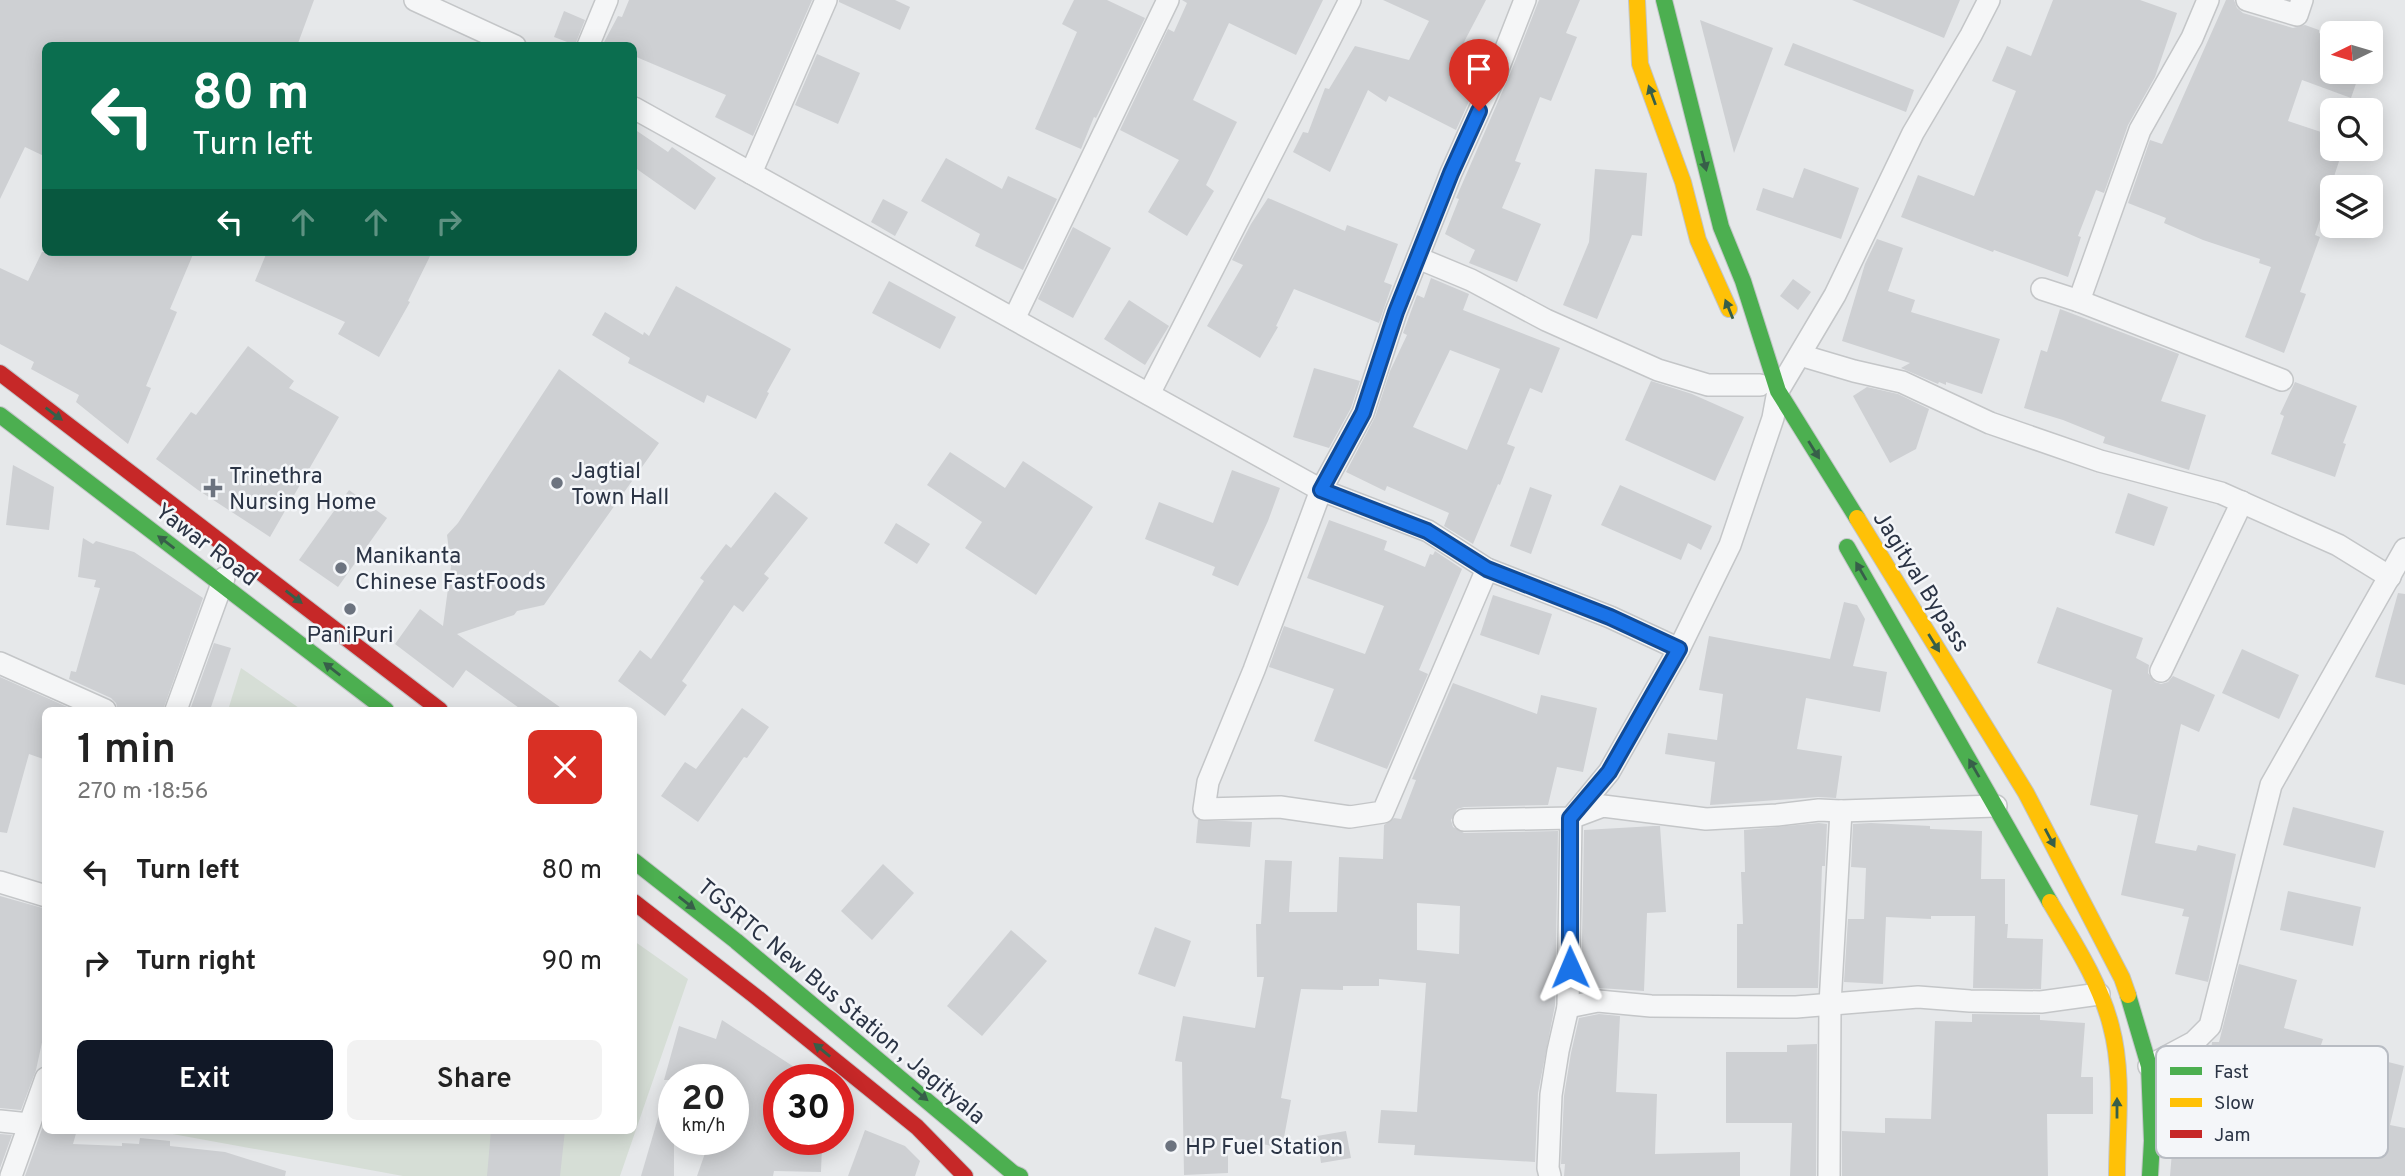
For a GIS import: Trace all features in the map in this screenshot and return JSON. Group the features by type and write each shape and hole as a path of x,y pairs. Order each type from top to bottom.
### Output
{"main road":[{"path":"1637,0 1640,64 1683,182 1698,240 1735,324"},
{"name":"Jagityal Bypass","path":"1664,0 1721,227 1743,281 1764,383 2026,793 2122,978 2149,1066 2152,1141 2150,1176"},
{"path":"0,373 436,707"},
{"name":"Yawar Road","path":"0,415 382,707"},
{"path":"1773,418 1787,442"},
{"name":"Jagityal Bypass","path":"1843,539 2080,954 2099,994 2114,1038 2118,1099 2117,1176"},
{"name":"TGSRTC New Bus Station , Jagityala","path":"637,863 746,949 1013,1173 1020,1176"},
{"path":"637,904 917,1127 965,1176"}],"street":[{"path":"415,0 506,42"},
{"path":"590,42 607,0"},
{"path":"751,173 826,0"},
{"path":"1014,319 1167,0"},
{"path":"1149,394 1350,0"},
{"path":"1487,569 1382,812 1350,817 1280,807 1204,808 1208,782 1254,670 1321,490 1363,413 1396,312 1451,173 1498,69 1525,0"},
{"path":"1418,258 1471,280 1546,320 1658,370 1708,385 1764,383 1800,355 1835,295 1913,134 1989,0"},
{"path":"2078,301 2140,130 2192,38 2208,0"},
{"path":"2247,0 2297,15 2302,0"},
{"path":"637,110 1321,490 1427,531 1487,569 1610,617 1679,649"},
{"path":"2042,289 2282,380"},
{"path":"1800,355 1902,382 1990,423 2100,461 2221,493 2338,545 2390,577"},
{"path":"1550,1176 1551,1095 1569,1007 1570,818 1609,772 1679,649 1730,545 1773,418 1764,383"},
{"path":"2161,671 2242,502"},
{"path":"2186,1046 2210,1026 2271,785 2405,549"},
{"path":"177,707 221,583 239,554"},
{"path":"0,663 98,707"},
{"path":"1464,820 1570,818 1603,806 1706,819 1819,810 1996,806"},
{"path":"1829,1176 1830,1004 1841,811"},
{"path":"0,882 42,895"},
{"path":"1569,1007 1598,1001 1651,1006 1796,1007 1917,997 2042,1002 2099,994"},
{"path":"2149,1066 2156,1062"},
{"path":"11,1176 42,1088"},
{"path":"0,1121 29,1124"}],"shaded area":[{"path":"241,668 298,707 229,707"},
{"path":"637,943 688,979 637,1127"},
{"path":"172,1134 634,1134 620,1176 403,1176"}],"building":[{"path":"0,0 314,0 298,42 42,42 42,155 25,147 0,199"},
{"path":"629,0 812,0 753,136 715,117 726,95 637,57 637,42 604,42 618,16 622,17"},
{"path":"839,0 895,0 910,7 900,30"},
{"path":"1074,0 1107,0 1145,18 1096,118 1094,117 1081,149 1035,129 1077,32 1062,24"},
{"path":"1182,0 1323,0 1296,55 1229,23 1193,100 1237,122 1206,185 1214,191 1187,236 1148,212 1179,160 1120,130 1168,29 1174,32 1187,3"},
{"path":"1383,0 1486,0 1464,42 1490,55 1456,130 1389,96 1386,102 1368,90 1330,172 1293,152 1303,132 1308,133 1325,88 1329,89 1355,46 1409,60 1429,21"},
{"path":"1539,0 1580,0 1566,33 1577,37 1551,101 1540,97 1515,161 1521,163 1502,208 1541,224 1517,282 1469,263 1475,250 1445,234 1459,199 1456,198"},
{"path":"1852,0 1960,0 1944,38"},
{"path":"2053,0 2140,0 2177,13 2155,77 2128,125 2104,193 2096,190 2078,236 2081,237 2068,277 1901,217 1918,175 1974,196 2016,91 1992,81 2007,46 2031,56"},
{"path":"2226,0 2234,0 2243,13 2293,28 2305,25 2319,30 2320,84 2356,84 2351,98 2302,80 2288,121 2320,132 2320,161 2339,161 2335,175 2320,175 2320,220 2315,235 2320,237 2300,292 2306,294 2284,353 2245,337 2271,267 2259,263 2260,259 2203,240 2164,223 2166,218 2128,203 2150,140 2162,144"},
{"path":"564,11 585,20 576,42 554,37"},
{"path":"1700,20 1773,48 1734,153"},
{"path":"1793,43 1914,90 1906,112 1784,65"},
{"path":"817,54 860,73 838,124 795,105"},
{"path":"637,131 668,152 672,147 716,178 695,210 637,169"},
{"path":"946,158 1002,189 1008,176 1057,199 1023,270 975,246 980,234 921,201"},
{"path":"1804,168 1859,188 1841,239 1756,210 1763,188 1793,198"},
{"path":"1595,169 1647,173 1642,236 1632,235 1597,319 1563,305 1589,242"},
{"path":"1268,198 1345,231 1347,225 1398,244 1384,282 1392,285 1379,323 1294,289 1276,326 1278,327 1260,358 1207,326 1243,265 1232,260"},
{"path":"883,199 908,212 895,236 871,222"},
{"path":"1073,227 1111,248 1073,318 1038,299"},
{"path":"1877,239 1903,248 1888,291 1915,300 1911,312 2000,339 1982,394 1946,382 1946,385 1939,382 1938,384 1901,368 1910,363 1842,341 1865,264"},
{"path":"42,252 42,256 192,256 170,309 177,312 146,386 151,388 128,444 76,402 79,395 31,369 34,362 0,344 0,268 28,281"},
{"path":"265,256 430,256 408,301 410,302 379,357 338,334 345,322 255,281"},
{"path":"1431,278 1469,294 1463,310 1560,348 1542,393 1530,388 1507,444 1515,447 1473,544 1444,526 1449,513 1387,486 1385,491 1346,472 1375,417 1390,371 1407,335 1403,333 1417,295 1424,298","holes":["1450,350 1500,369 1467,450 1413,427"]},
{"path":"1793,279 1811,292 1798,310 1780,296"},
{"path":"889,281 956,317 940,349 872,313"},
{"path":"676,286 791,349 767,392 769,393 756,419 707,395 704,403 628,363 630,358 592,335 605,312 649,336"},
{"path":"1129,300 1169,326 1145,365 1104,339"},
{"path":"2060,309 2179,354 2161,401 2206,415 2189,470 2103,443 2105,437 2024,408 2041,350 2047,352"},
{"path":"248,346 294,381 289,388 339,417 270,537 156,459 191,412 196,415"},
{"path":"1314,368 1360,381 1351,408 1329,448 1293,437"},
{"name":"Jagtial Town Hall","path":"559,369 659,443 544,605 517,611 514,615 457,634 560,707 518,707 466,670 453,688 395,644 420,609 443,626 451,566 447,535 458,523"},
{"path":"1651,381 1692,394 1744,417 1715,481 1625,440"},
{"path":"2295,382 2357,406 2343,443 2346,444 2335,477 2271,454 2284,416 2280,414"},
{"path":"1867,387 1898,394 1929,409 1916,449 1890,463 1853,396"},
{"path":"950,452 1005,488 1023,461 1093,507 1036,595 965,548 982,522 927,485"},
{"path":"13,465 54,487 49,530 6,525"},
{"path":"1232,470 1280,488 1238,586 1212,575 1215,567 1145,539 1159,502 1213,523"},
{"path":"1620,485 1712,526 1701,550 1688,543 1681,560 1601,525"},
{"path":"1530,487 1552,495 1531,554 1510,546"},
{"path":"349,490 387,518 338,587 299,560"},
{"path":"775,492 808,518 764,574 769,578 743,612 734,605 682,681 687,685 665,716 618,681 640,650 651,659 704,581 700,578 726,544 731,548"},
{"path":"2128,493 2168,507 2154,546 2115,533"},
{"path":"1329,520 1387,541 1384,550 1425,567 1430,554 1433,555 1435,551 1462,569 1419,670 1428,674 1387,769 1314,741 1334,689 1269,667 1284,626 1365,654 1384,606 1307,578"},
{"path":"896,523 930,544 917,564 884,543"},
{"path":"83,538 93,544 96,541 134,552 203,598 164,707 117,707 111,698 69,679 71,671 76,672 100,588 94,587 96,580 78,577"},
{"path":"2398,593 2405,594 2405,685 2375,677"},
{"path":"1493,595 1552,614 1539,655 1480,635"},
{"path":"1844,602 1857,605 1865,619 1853,666 1887,672 1880,712 1806,698 1797,749 1842,756 1836,798 1710,805 1715,762 1665,754 1668,733 1717,740 1723,694 1699,690 1709,636 1830,659"},
{"path":"2057,607 2143,638 2136,658 2149,665 2148,673 2155,682 2168,682 2173,676 2215,695 2199,732 2181,724 2155,843 2196,851 2198,845 2236,854 2208,982 2175,974 2189,917 2182,916 2184,909 2121,895 2138,815 2090,805 2112,690 2037,663"},
{"path":"214,643 231,648 211,707 191,707"},
{"path":"2242,649 2299,675 2279,719 2222,693"},
{"path":"0,677 67,707 42,707 42,759 29,754 7,833 0,832"},
{"path":"1453,683 1537,714 1541,695 1597,708 1583,772 1557,767 1548,805 1464,807 1457,809 1451,820 1453,827 1464,833 1558,831 1555,1005 1538,1093 1535,1162 1414,1155 1415,1145 1378,1143 1381,1110 1417,1112 1426,983 1379,979 1379,986 1343,986 1343,990 1301,989 1281,1098 1291,1100 1282,1148 1228,1137 1228,1173 1184,1175 1182,1062 1175,1061 1183,1016 1255,1028 1264,977 1257,977 1256,924 1261,924 1265,860 1292,861 1289,912 1337,912 1339,857 1383,859 1384,825 1394,818 1401,819 1416,780 1412,779","holes":["1417,903 1460,906 1459,954 1417,950"]},
{"path":"742,708 769,727 698,822 661,796 685,762 696,769"},
{"path":"2293,807 2384,831 2375,868 2283,845"},
{"path":"1198,820 1252,822 1250,847 1196,843"},
{"path":"1827,824 1825,866 1822,866 1818,988 1737,988 1737,924 1743,924 1741,872 1745,872 1744,830"},
{"path":"1853,824 1982,831 1981,879 2005,879 2007,938 2043,939 2041,989 1973,988 1975,916 1931,916 1931,919 1886,917 1883,984 1844,982 1848,919 1864,919 1866,868 1851,867"},
{"path":"1660,826 1666,912 1647,913 1644,991 1599,988 1581,991 1584,830"},
{"path":"883,864 914,893 872,940 841,911"},
{"path":"2288,891 2361,907 2353,946 2280,930"},
{"path":"0,896 42,908 42,1042 36,1070 21,1110 0,1108"},
{"path":"1155,927 1191,941 1175,987 1138,974"},
{"path":"1011,930 1047,961 982,1036 947,1006"},
{"path":"2239,964 2297,980 2284,1028 2323,1039 2321,1045 2325,1046 2212,1046 2212,1042 2219,1042"},
{"path":"1599,1014 1620,1016 1616,1092 1657,1094 1655,1154 1740,1152 1740,1176 1564,1176 1565,1164 1561,1164 1564,1096 1571,1053 1579,1018"},
{"path":"1972,1014 2040,1015 2040,1020 2085,1023 2081,1077 2093,1077 2093,1114 2047,1114 2048,1176 1842,1176 1842,1131 1885,1133 1885,1118 1931,1119 1935,1021 1972,1022"},
{"path":"722,1020 789,1064 763,1064 763,1155 822,1155 821,1172 774,1171 773,1176 697,1176 704,1155 749,1155 749,1064 668,1064 679,1026 716,1039"},
{"path":"1817,1044 1816,1176 1790,1176 1792,1123 1726,1123 1726,1052 1787,1052 1787,1045"},
{"path":"2388,1062 2404,1066 2390,1125 2405,1128 2405,1176 2170,1176 2172,1158 2388,1158"},
{"path":"658,1118 658,1155 674,1155 674,1176 641,1176"},
{"path":"42,1129 42,1134 76,1134 73,1144 122,1146 122,1143 139,1144 140,1138 170,1141 170,1146 225,1152 286,1171 285,1176 25,1176"},
{"path":"865,1130 905,1146 920,1161 915,1176 848,1176"},
{"path":"1346,1131 1351,1158 1321,1163 1317,1136"},
{"path":"0,1134 12,1135 0,1168"},
{"path":"491,1134 565,1134 560,1176 487,1176"}],"traffic: fast":[{"path":"1664,0 1721,227 1743,281 1778,391 1857,518"},
{"path":"0,415 382,707"},
{"path":"1847,547 2050,902"},
{"path":"637,863 736,941 1013,1173 1020,1176"},
{"path":"2128,995 2149,1066 2152,1141 2150,1176"}],"traffic: slow":[{"path":"1637,0 1640,64 1683,182 1698,240 1729,309"},
{"path":"1857,518 2026,793 2122,978 2128,995"},
{"path":"2050,902 2093,978 2111,1026 2119,1082 2117,1176"}],"traffic: jam":[{"path":"0,373 436,707"},
{"path":"637,904 917,1127 965,1176"}],"place":[{"name":"Jagtial Town Hall","path":"557,483"},
{"name":"Trinethra Nursing Home","path":"213,488"},
{"name":"Manikanta Chinese FastFoods","path":"341,568"},
{"name":"PaniPuri","path":"350,609"},
{"name":"HP Fuel Station","path":"1171,1146"}],"route":[{"path":"1479,111 1451,173 1396,312 1363,413 1321,490 1427,531 1487,569 1610,617 1679,649 1609,772 1570,818 1570,967"}]}
